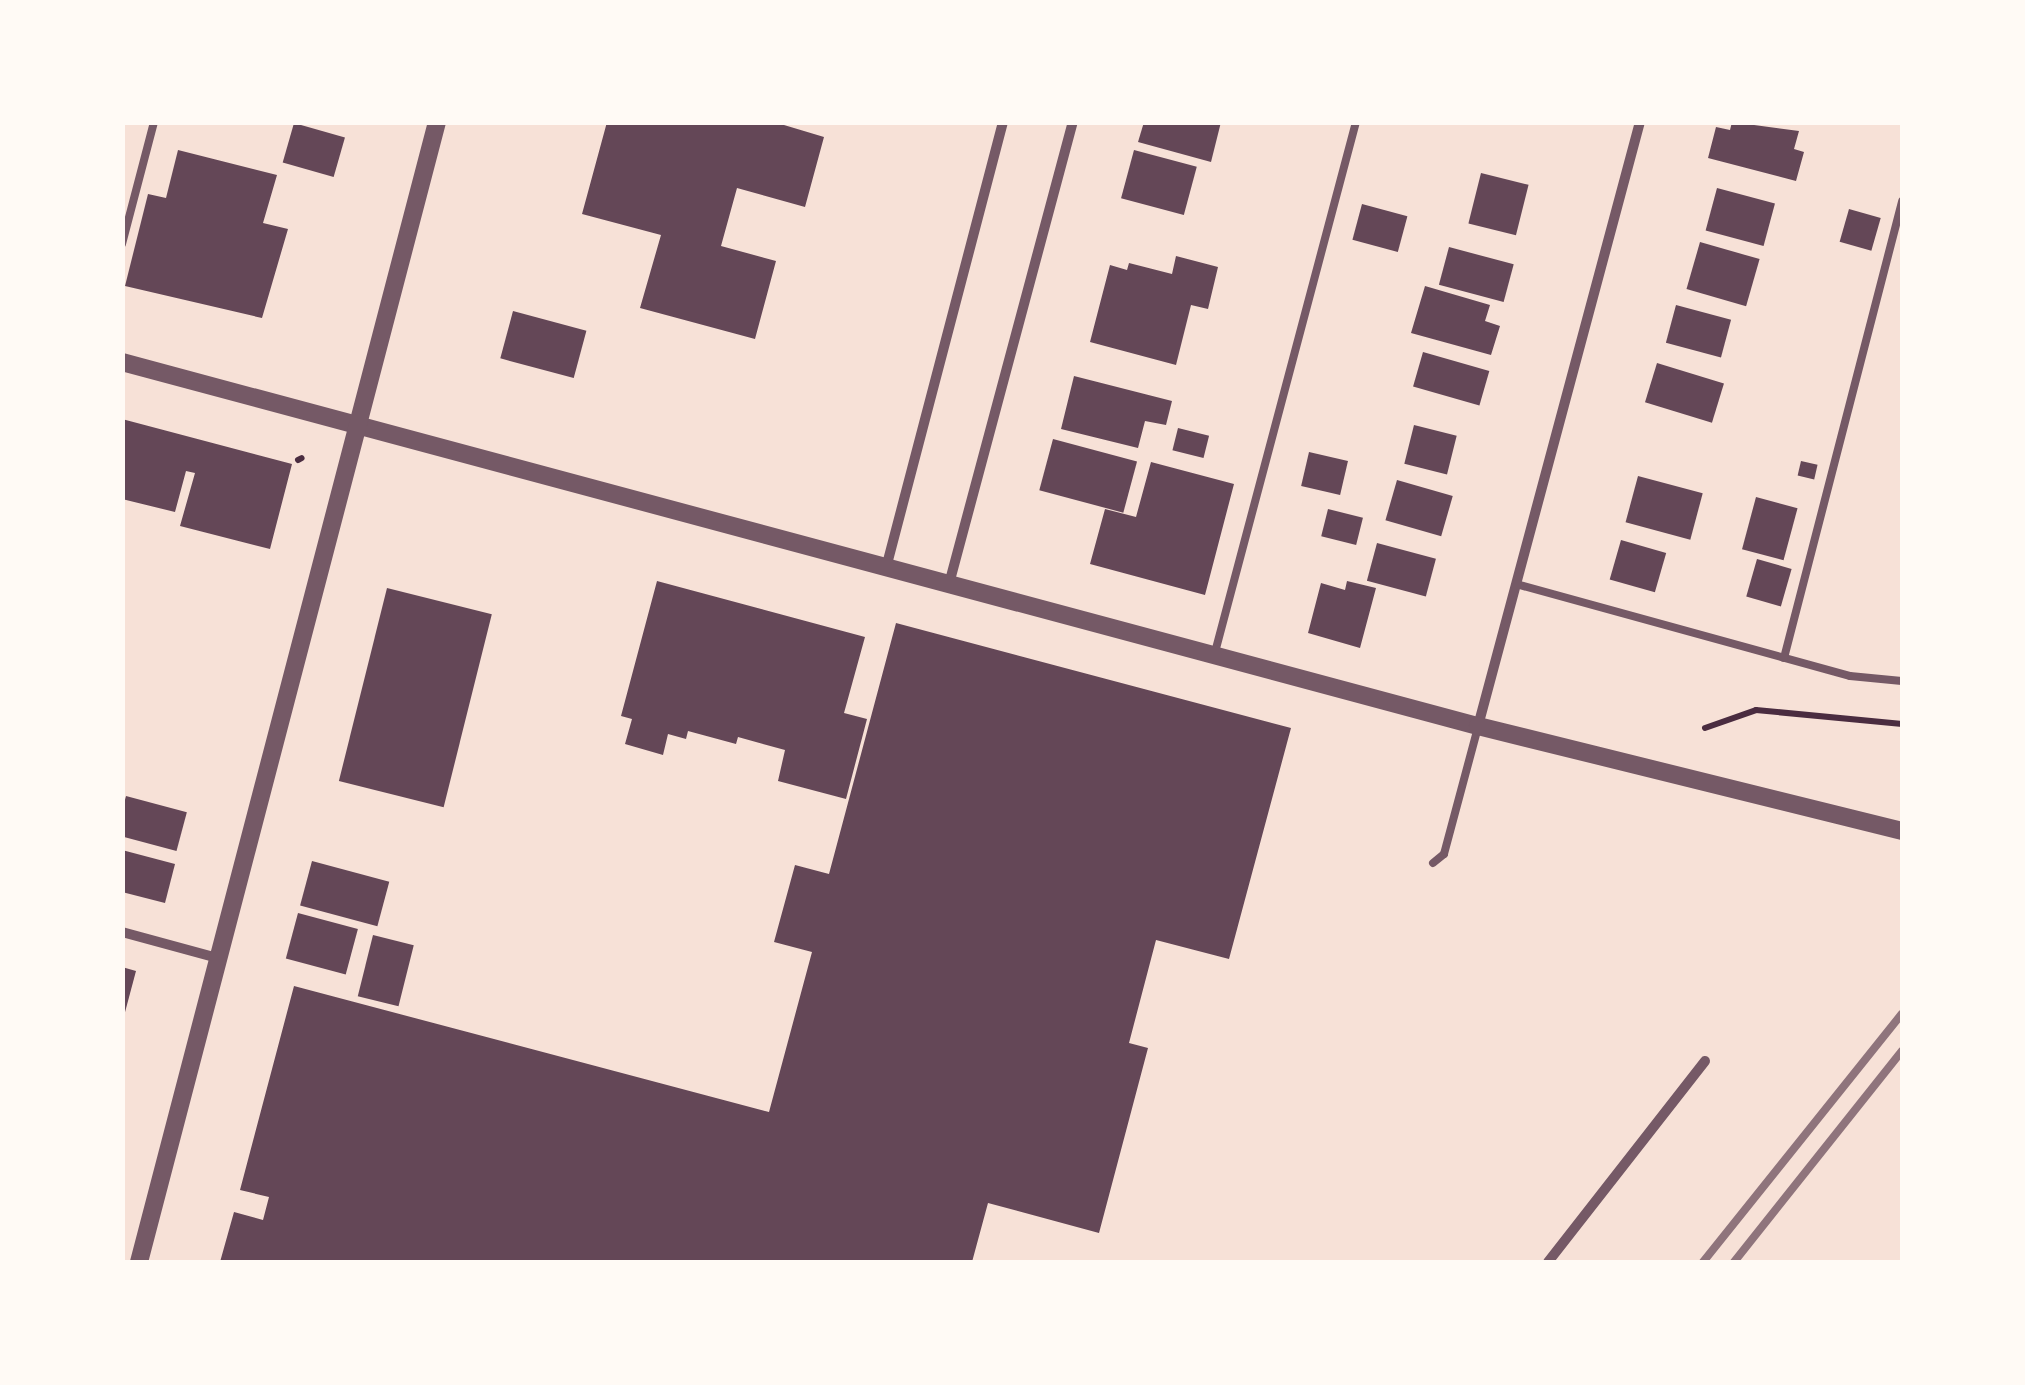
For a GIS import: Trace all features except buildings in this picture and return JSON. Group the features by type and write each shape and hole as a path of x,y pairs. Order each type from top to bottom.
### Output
{"street":[{"path":"139,1262 437,122"},
{"path":"886,568 1003,122"},
{"path":"948,586 1073,122"},
{"path":"1478,726 1640,122"},
{"path":"122,362 1478,726 1902,831"},
{"path":"122,932 218,958"},
{"path":"1548,1262 1705,1061"}],"lane":[{"path":"122,244 154,122"},
{"path":"1214,656 1356,122"},
{"path":"1784,658 1902,202"},
{"path":"1516,584 1784,658 1902,681"},
{"path":"1433,863 1444,854 1478,726"}],"path":[{"path":"1705,728 1756,710 1902,724"}],"railway":[{"path":"1703,1262 1902,1014"},
{"path":"1734,1262 1902,1051"}]}
